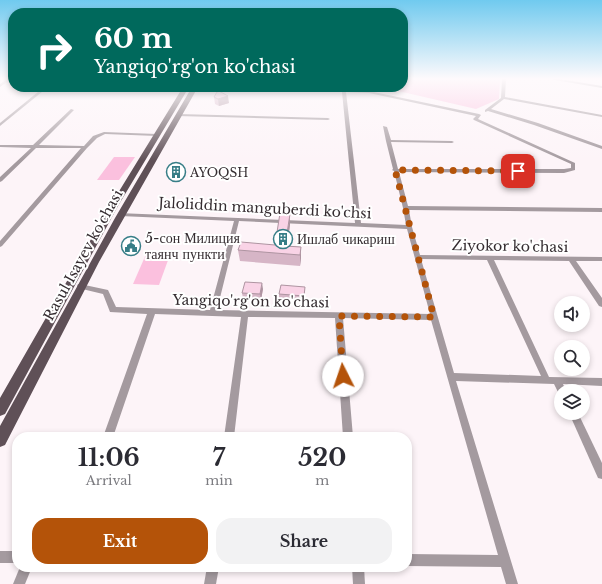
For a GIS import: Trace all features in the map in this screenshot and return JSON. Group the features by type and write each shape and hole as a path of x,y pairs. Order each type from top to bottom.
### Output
{"main road":[{"name":"Rasul Isayev ko'chasi","path":"0,440 80,286 177,106"},
{"name":"Rasul Isayev ko'chasi","path":"0,410 109,215 157,135 180,106"}],"street":[{"path":"0,125 23,106"},
{"name":"Jaloliddin manguberdi ko'chsi","path":"346,106 358,225"},
{"path":"437,106 479,115"},
{"path":"395,170 564,171 573,168 573,163 475,119 493,106"},
{"path":"548,106 602,116"},
{"path":"0,180 72,110"},
{"path":"488,110 536,124 602,148"},
{"path":"173,115 328,119"},
{"path":"385,127 406,208 409,227 434,317 512,584"},
{"path":"0,245 95,137 104,134 157,135"},
{"path":"388,141 452,142"},
{"path":"0,146 85,147"},
{"path":"406,208 602,210"},
{"name":"Jaloliddin manguberdi ko'chsi","path":"120,214 409,227"},
{"path":"213,313 237,219"},
{"name":"Ziyokor ko'chasi","path":"418,257 602,259"},
{"path":"489,258 548,381"},
{"path":"571,259 602,304"},
{"name":"Yangiqo'rg'on ko'chasi","path":"80,286 106,292 113,310 434,317"},
{"path":"110,432 152,311"},
{"path":"230,432 245,314"},
{"path":"339,316 348,432"},
{"path":"451,377 602,382"},
{"path":"576,420 602,474"},
{"path":"0,557 12,557"},
{"path":"412,560 505,561"},
{"path":"19,584 24,572"},
{"path":"210,584 212,572"},
{"path":"358,572 359,584"}],"shaded area":[{"path":"464,106 482,106 476,109"},
{"path":"114,157 135,157 119,180 97,180"},
{"path":"147,252 171,252 159,285 133,284"}],"building":[{"path":"280,213 290,214 285,246 301,247 300,255 238,250 241,242 275,245"},
{"path":"245,282 262,283 260,294 242,293"},
{"path":"281,285 305,287 304,296 279,294"}],"place":[{"name":"AYOQSH","path":"176,172"},
{"name":"Ишлаб чикариш","path":"283,239"},
{"name":"5-сон Милиция таянч пункти","path":"131,246"}],"route":[{"path":"343,376 339,316 434,317 395,170 518,171"}]}
